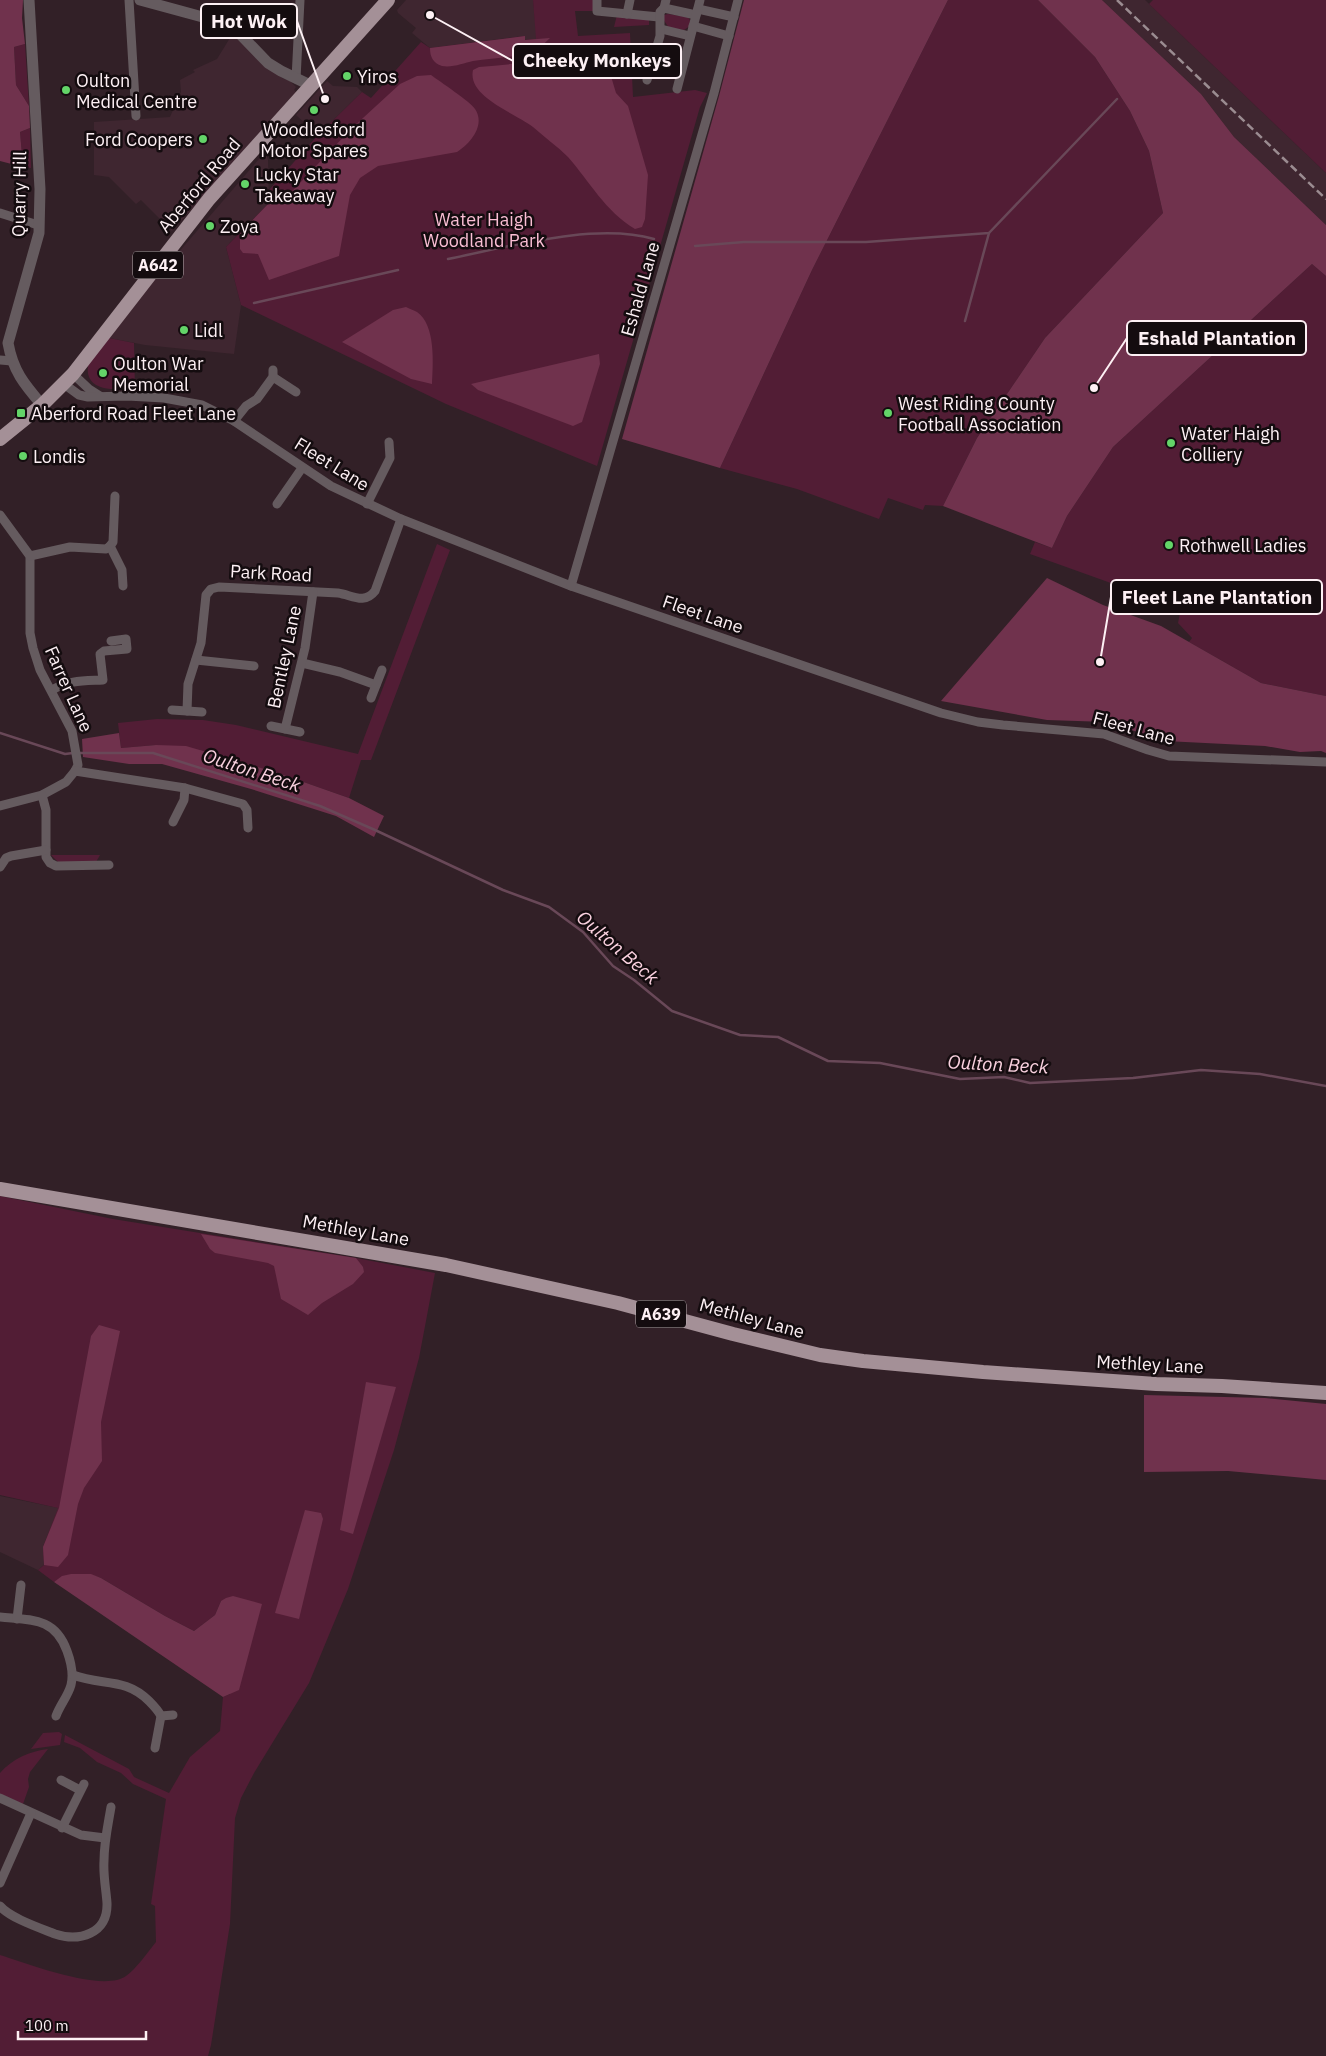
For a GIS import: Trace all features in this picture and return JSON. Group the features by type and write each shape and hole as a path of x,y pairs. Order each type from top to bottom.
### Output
{"main road":[{"name":"Aberford Road","path":"0,439 42,406 68,379 210,200 312,86 383,2"},
{"name":"Methley Lane","path":"0,1189 446,1265 627,1305 820,1355 862,1361 983,1372 1326,1393"}],"street":[{"name":"Quarry Hill","path":"29,0 40,189 39,233 8,343 6,361 42,406"},
{"path":"129,0 136,116"},
{"path":"140,0 155,2 221,22 238,32 268,63 312,86"},
{"path":"296,79 300,0"},
{"path":"598,0 597,11 659,18"},
{"path":"626,14 630,0"},
{"name":"Eshald Lane","path":"571,586 607,467 730,36 738,0"},
{"path":"647,80 660,29 660,12 665,4 698,8 734,17"},
{"path":"677,89 698,8"},
{"path":"693,26 730,36"},
{"path":"660,29 690,36"},
{"path":"0,212 38,225"},
{"path":"234,421 246,406 257,399 273,373 296,392"},
{"path":"68,379 101,396"},
{"name":"Fleet Lane","path":"68,379 80,395 135,396 183,401 217,411 331,486 401,519 571,586 957,717 1003,725 1096,732 1169,756 1326,762"},
{"path":"367,504 390,458 389,440"},
{"path":"277,504 302,468"},
{"path":"0,515 30,556 70,547 106,549 113,542 115,496"},
{"name":"Park Road","path":"187,711 188,684 203,633 205,599 211,589 219,587 338,593 362,599 375,591 401,519"},
{"path":"110,546 122,570 123,586"},
{"name":"Farrer Lane","path":"30,556 31,640 40,670 72,731 78,761 76,771"},
{"name":"Bentley Lane","path":"285,729 310,624 313,592"},
{"path":"52,690 74,681 103,680 100,654 104,651 127,649 126,639 111,641"},
{"path":"196,660 254,666"},
{"path":"302,663 340,672 376,685"},
{"path":"371,698 382,670"},
{"path":"172,710 202,712"},
{"name":"Bentley Lane","path":"271,726 300,732"},
{"path":"0,806 42,794 66,782 76,771 185,788 243,804 247,810 248,828"},
{"path":"173,822 184,800 185,788"},
{"path":"42,794 46,810 46,850 48,860 56,866 109,866"},
{"path":"0,867 3,861 11,856 46,850"},
{"path":"17,1619 21,1584"},
{"path":"0,1617 47,1624 56,1630 63,1640 73,1675 70,1687 56,1716"},
{"path":"73,1675 93,1681 128,1686 144,1697 161,1716"},
{"path":"161,1716 173,1715"},
{"path":"155,1748 161,1716"},
{"path":"61,1780 82,1787 62,1828"},
{"path":"0,1798 62,1828 81,1835 105,1838"},
{"path":"0,1906 32,1924 66,1938 80,1938 92,1932 102,1923 106,1910 105,1838 111,1807"},
{"path":"0,1883 31,1813"}],"shaded area":[{"path":"0,0 23,0 22,18 25,44 14,47 16,85 29,106 30,128 20,132 23,167 0,161"},
{"path":"406,0 533,0 537,39 525,40 524,36 430,48 412,33 416,28 398,13 397,10"},
{"path":"744,0 948,0 812,270 720,468 622,439 719,96"},
{"path":"1038,0 1102,0 1201,94 1234,137 1326,225 1326,276 1312,264 1113,447 1067,516 1052,548 943,506 977,438 1045,338 1163,213 1149,151 1130,111 1095,57"},
{"path":"1102,0 1145,0 1326,173 1326,225 1234,137 1201,94"},
{"path":"233,33 282,78 290,81 296,87 294,90 297,93 172,231 141,200 136,204 109,177 94,175 94,122 170,117 181,92 180,80 195,72 193,70 217,59"},
{"path":"525,36 525,40 550,38 533,50 514,56 473,61 454,66 439,65 434,61 430,48"},
{"path":"600,47 616,93 628,106 648,175 645,219 642,227 635,229 624,222 606,205 564,153 533,127 485,96 477,88 473,80 473,70 479,67 540,60"},
{"path":"431,75 475,109 479,121 475,134 457,152 378,166 360,178 350,195 339,256 269,280 258,254 243,253 240,249 240,233 269,203 269,194 280,204 351,129 400,84 417,76"},
{"path":"327,81 333,86 357,87 362,92 318,135 296,115"},
{"path":"265,152 268,160 269,203 226,247 241,305 234,354 145,345 109,338 153,282"},
{"path":"406,307 417,312 428,326 432,345 432,384 411,379 342,342 393,310"},
{"path":"599,354 600,364 582,422 573,426 478,390 471,384"},
{"path":"1047,578 1103,605 1161,626 1261,683 1326,696 1326,753 1321,751 1300,752 1265,746 1165,741 1107,722 1047,720 941,701"},
{"path":"119,733 121,748 156,745 186,746 278,773 349,798 384,816 374,837 336,816 251,789 162,764 129,764 83,757 82,739"},
{"path":"201,1234 356,1258 363,1267 364,1272 353,1284 322,1303 308,1315 281,1299 274,1266 268,1263 215,1253 210,1249"},
{"path":"99,1325 120,1331 101,1422 102,1461 84,1488 78,1504 68,1555 58,1567 44,1565 43,1547 59,1508 91,1336"},
{"path":"366,1382 396,1387 353,1534 340,1530"},
{"path":"1144,1395 1265,1398 1326,1404 1326,1480 1228,1471 1144,1472"},
{"path":"0,1496 59,1508 43,1547 44,1565 38,1570 0,1552"},
{"path":"305,1510 321,1513 323,1519 299,1619 275,1613"},
{"path":"91,1574 101,1578 194,1631 215,1615 221,1601 226,1598 233,1596 262,1604 239,1690 223,1697 54,1582 62,1576"}],"green space":[{"name":"Water Haigh Woodland Park","path":"533,0 593,0 594,11 575,11 578,36 630,33 633,97 695,90 707,93 700,107 597,466 446,404 241,305 226,247 269,203 269,190 318,135 362,92 371,98 421,42 430,48 525,36 525,40 536,39"},
{"path":"948,0 1038,0 1095,57 1130,111 1149,151 1163,213 1045,338 977,438 943,506 925,505 923,510 888,498 879,519 797,489 720,468 812,270"},
{"path":"1153,0 1326,0 1326,173 1149,4"},
{"path":"617,15 649,18 649,25 614,27"},
{"path":"664,15 688,17 691,22 690,26 684,30 669,28 663,19"},
{"path":"25,44 29,106 16,85 14,47"},
{"path":"30,128 31,168 23,167 20,132"},
{"path":"1312,264 1326,276 1326,696 1261,683 1189,642 1192,638 1178,623 1180,613 1155,593 1147,596 1030,554 1035,542 1052,548 1067,516 1113,447"},
{"path":"109,338 134,343 135,390 103,388 91,381 88,374 88,365"},
{"path":"437,544 450,550 371,760 361,760 349,798 278,773 156,745 121,748 118,723 157,719 203,720 236,725 358,754"},
{"path":"51,855 100,855 96,862 58,862"},
{"path":"0,1196 113,1219 356,1258 435,1273 419,1358 394,1450 348,1589 309,1683 254,1773 241,1798 235,1818 230,1924 208,2056 0,2056 0,1955 64,1975 100,1981 115,1980 130,1973 156,1942 155,1906 151,1904 166,1799 133,1784 121,1773 97,1762 80,1748 64,1742 65,1735 129,1769 134,1777 169,1793 190,1757 220,1731 223,1697 230,1694 221,1601 215,1615 194,1631 101,1578 77,1574 65,1576 54,1582 38,1570 44,1565 43,1547 58,1508 0,1495"},
{"path":"59,1732 62,1734 60,1745 31,1749 43,1733"},
{"path":"48,1749 30,1772 28,1779 29,1787 23,1804 0,1794 0,1773 5,1768 22,1756"}],"waterway":[{"path":"695,246 744,242 866,242 989,233 1117,99"},
{"path":"965,321 989,233"},
{"path":"448,259 551,238 579,235 631,234 654,239"},
{"path":"254,303 398,270"},
{"name":"Oulton Beck","path":"0,733 65,754 73,753"},
{"name":"Oulton Beck","path":"78,753 153,753 320,806 503,890 549,907 583,932 613,966 634,980 672,1011 740,1035 778,1037 828,1061 880,1063 960,1079 1004,1077 1030,1083 1133,1078 1201,1070 1260,1074 1326,1086"}],"railway":[{"path":"1117,0 1326,199"}],"place":[{"name":"Cheeky Monkeys","path":"430,15"},
{"name":"Yiros","path":"347,76"},
{"name":"Oulton Medical Centre","path":"66,90"},
{"name":"Hot Wok","path":"325,99"},
{"name":"Woodlesford Motor Spares","path":"314,110"},
{"name":"Ford Coopers","path":"203,139"},
{"name":"Lucky Star Takeaway","path":"245,184"},
{"name":"Zoya","path":"210,226"},
{"name":"Lidl","path":"184,330"},
{"name":"Oulton War Memorial","path":"103,373"},
{"name":"Eshald Plantation","path":"1094,388"},
{"name":"Aberford Road Fleet Lane","path":"21,413"},
{"name":"West Riding County Football Association","path":"888,413"},
{"name":"Water Haigh Colliery","path":"1171,443"},
{"name":"Londis","path":"23,456"},
{"name":"Rothwell Ladies","path":"1169,545"},
{"name":"Fleet Lane Plantation","path":"1100,662"}]}
